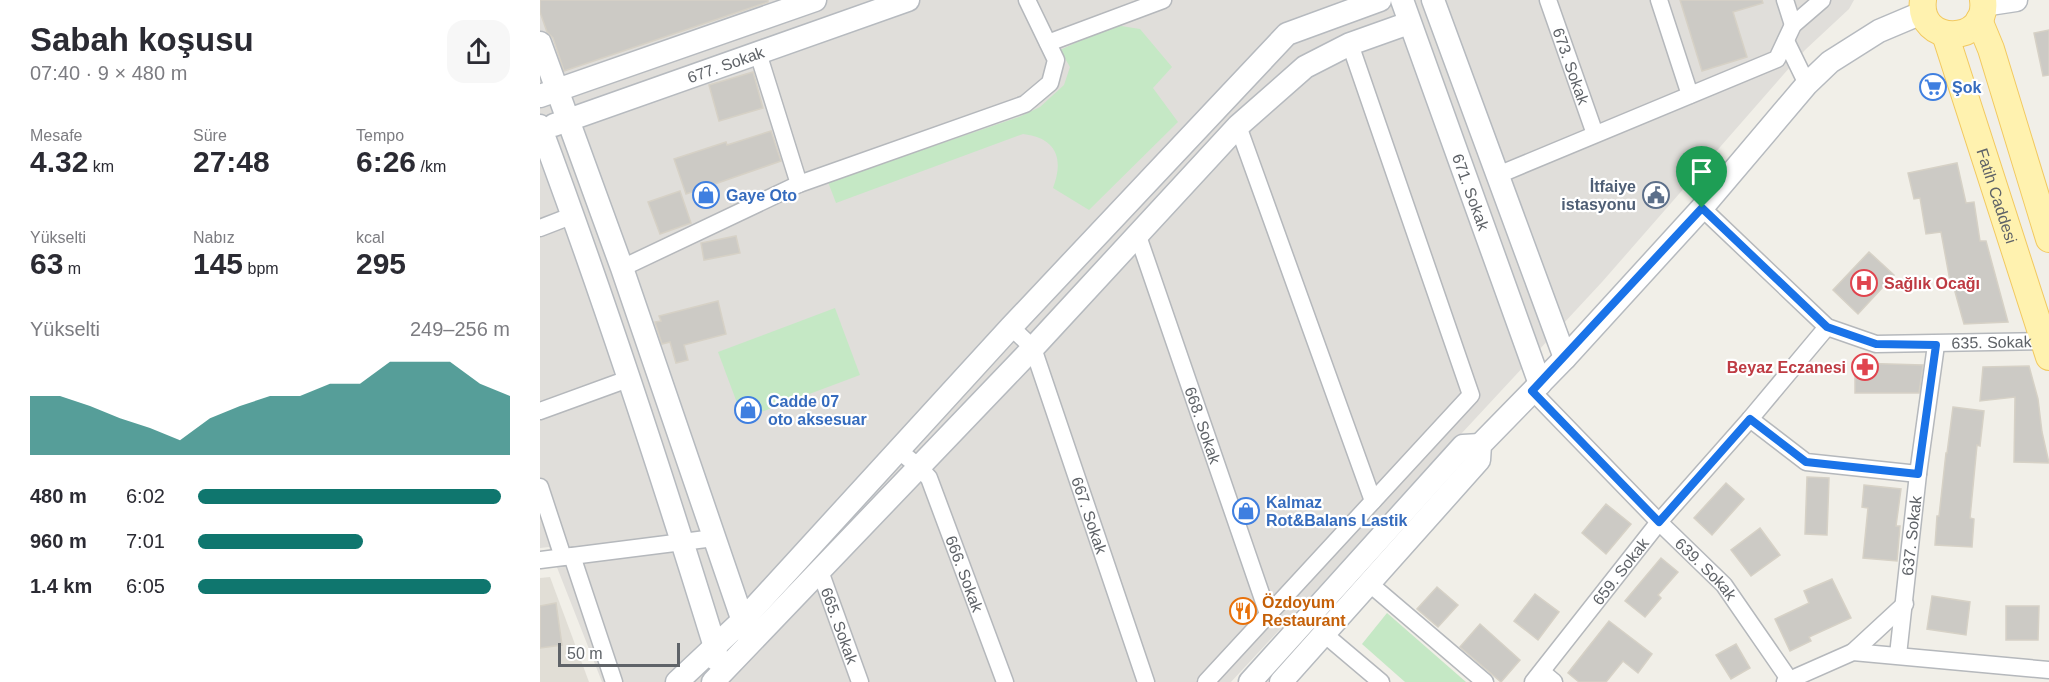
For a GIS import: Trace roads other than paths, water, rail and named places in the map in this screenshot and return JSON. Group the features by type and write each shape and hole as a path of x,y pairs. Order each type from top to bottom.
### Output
{"main road":[{"path":"1923,6 1931,26 1945,34 1961,34 1974,26 1982,8"},
{"path":"1982,8 1991,49 2049,239"},
{"name":"Fatih Caddesi","path":"1945,34 2047,349"}],"street":[{"name":"677. Sokak","path":"549,93 815,0"},
{"name":"677. Sokak","path":"541,128 908,0"},
{"path":"622,268 799,184 1024,104 1050,83 1056,60 1028,0"},
{"path":"1048,43 1163,0"},
{"path":"677,682 743,620 1011,327 1287,34 1380,0"},
{"name":"671. Sokak","path":"1402,0 1536,387"},
{"name":"671. Sokak","path":"1433,0 1565,358"},
{"name":"673. Sokak","path":"1548,0 1595,134"},
{"path":"1659,0 1690,95"},
{"path":"1785,0 1793,25"},
{"path":"1497,175 1777,59 1793,25 1822,0"},
{"path":"1982,8 2016,0"},
{"path":"1281,682 1479,460 1480,445 1565,358 1702,208 1807,84 1830,62 1923,6"},
{"path":"718,680 751,642 920,468 1138,236 1238,126 1305,67 1350,44 1409,22"},
{"path":"1786,41 1807,84"},
{"path":"540,43 549,93 568,120 622,268 751,642"},
{"path":"1206,682 1471,395 1350,44"},
{"path":"758,53 799,184"},
{"path":"1238,126 1373,501"},
{"path":"541,128 683,543 715,647 718,680"},
{"name":"635. Sokak","path":"1702,208 1827,327 1876,344 2047,349"},
{"path":"540,228 571,216"},
{"name":"668. Sokak","path":"1138,236 1268,614"},
{"path":"1011,327 1032,348"},
{"name":"659. Sokak","path":"1543,679 1659,522 1827,327"},
{"name":"637. Sokak","path":"1898,656 1918,474 1936,345"},
{"name":"667. Sokak","path":"1032,348 1146,682"},
{"path":"540,411 628,379"},
{"name":"639. Sokak","path":"1536,387 1659,522 1724,585 1789,681"},
{"path":"1750,419 1806,462 1918,474"},
{"path":"1250,682 1464,446 1480,445"},
{"path":"898,450 920,468"},
{"name":"666. Sokak","path":"920,468 929,478 1005,682"},
{"path":"540,487 614,682"},
{"path":"540,560 714,538"},
{"name":"665. Sokak","path":"820,571 860,682"},
{"path":"1370,584 1485,682"},
{"path":"1789,681 1853,652 1905,604"},
{"path":"1323,633 1381,682"},
{"path":"1853,652 2049,670"}],"place":[{"name":"Şok","path":"1933,87"},
{"name":"Gaye Oto","path":"706,195"},
{"name":"İtfaiye istasyonu","path":"1656,195"},
{"name":"Sağlık Ocağı","path":"1864,283"},
{"name":"Beyaz Eczanesi","path":"1865,367"},
{"name":"Cadde 07 oto aksesuar","path":"748,410"},
{"name":"Kalmaz Rot&Balans Lastik","path":"1246,511"},
{"name":"Özdoyum Restaurant","path":"1243,611"}]}
